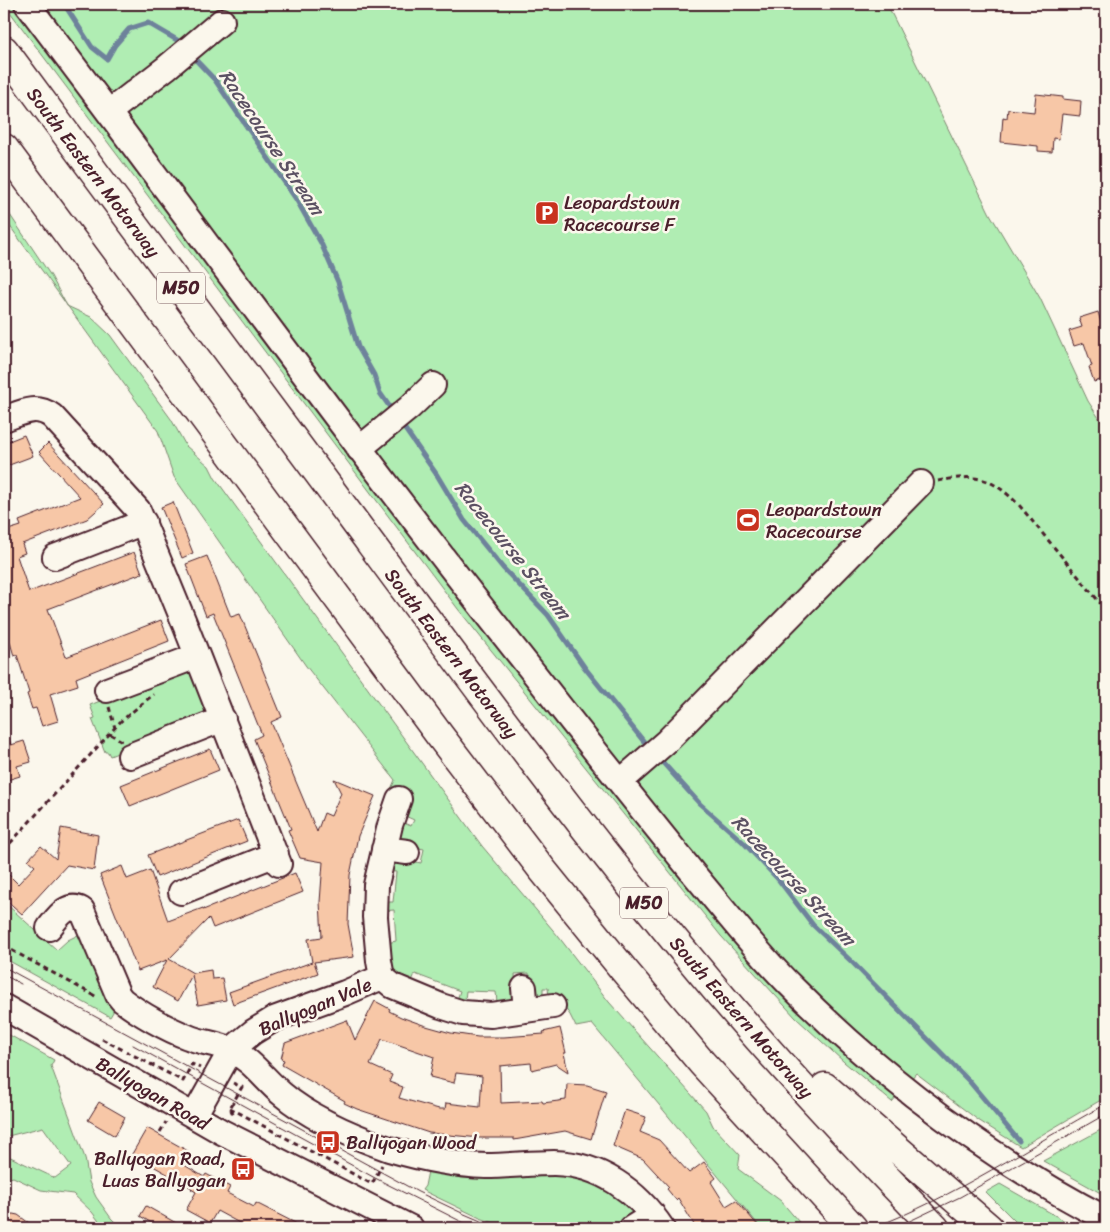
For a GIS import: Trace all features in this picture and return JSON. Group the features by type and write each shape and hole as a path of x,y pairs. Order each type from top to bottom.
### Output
{"highway":[{"name":"South Eastern Motorway","path":"4,50 534,763 696,966 762,1043 935,1228"},
{"path":"4,148 488,800 623,969 702,1062 853,1228"},
{"path":"294,540 310,581 503,841 596,957 826,1228"},
{"path":"380,556 458,641 728,988 770,1034 838,1100 989,1228"}],"street":[{"path":"27,4 359,449 473,597 620,782 742,931 788,982 833,1027 902,1087 945,1121 1036,1181 1106,1219"},
{"path":"108,112 166,68 222,21"},
{"path":"359,449 410,408 433,385"},
{"path":"4,419 34,409 47,412 132,502 144,522 278,859 181,892"},
{"path":"620,782 666,741 921,484"},
{"path":"55,558 144,522"},
{"path":"107,690 197,656"},
{"path":"130,756 223,720"},
{"name":"Ballyogan Vale","path":"399,800 392,816 376,885 378,961 382,978 393,986 427,1001 463,1013 491,1015 525,999 553,1006"},
{"path":"384,848 407,852"},
{"path":"49,928 68,908 74,907 82,910 89,922 118,995 122,1000 182,1035 231,1050 194,1116"},
{"name":"Ballyogan Vale","path":"382,978 274,1019 252,1032 231,1050 252,1064 283,1096 328,1123 370,1142 406,1154 482,1166 556,1163 575,1166 603,1175 629,1190 658,1222"},
{"name":"Ballyogan Road","path":"4,1007 276,1161 411,1228"},
{"path":"632,1228 658,1222"}],"path":[{"path":"921,484 957,477 972,477 990,481 1004,490 1019,505 1106,610"},
{"path":"4,850 121,721 154,694 161,692"},
{"path":"96,1036 184,1081"},
{"path":"230,1108 372,1184 385,1160"},
{"path":"160,1132 167,1121"}],"green space":[{"name":"Leopardstown Racecourse","path":"4,4 887,4 990,214 1040,298 1088,401 1106,429 1106,1097 1021,1147 978,1120 916,1073 892,1102 844,1062 796,1018 721,936 458,609"},
{"path":"4,206 51,276 65,303 4,218"},
{"path":"68,306 91,317 110,335 171,419 186,446 209,466 215,478 482,846 558,936 609,1002 706,1111 713,1126 740,1155 738,1169 781,1201 804,1228 761,1228 592,1024 576,1027 558,998 549,997 548,988 543,988 543,998 539,999 530,990 529,973 515,974 516,994 514,999 497,1002 496,992 466,991 465,1000 457,1000 460,991 415,974 411,983 391,972 387,943 396,941 394,910 382,911 382,902 393,902 396,872 387,871 385,866 402,859 421,863 424,849 405,845 398,841 401,822 411,826 414,820 403,815 407,806 391,789 395,780 306,666 174,477 158,431"},
{"path":"185,668 191,668 210,706 205,719 110,756 108,752 105,752 92,719 95,718 90,705"},
{"path":"4,902 57,950 68,940 80,934 114,1004 110,1017 4,958"},
{"path":"4,1032 54,1060 51,1066 85,1158 89,1182 96,1197 111,1218 121,1228 104,1228 92,1212 73,1194 41,1190 13,1177 4,1180 4,1154 55,1178 71,1166 43,1127 8,1136 4,1144"},
{"path":"1106,1127 1106,1196 1043,1161"},
{"path":"429,1166 541,1169 600,1182 636,1212 622,1228 508,1228 480,1218 422,1190 425,1186"},
{"path":"1000,1184 1077,1228 1022,1228 986,1192"}],"building":[{"path":"1036,94 1081,101 1080,116 1062,114 1059,139 1053,138 1052,152 1038,151 1038,146 1001,142 1003,117 1007,118 1008,109 1034,112"},
{"path":"1098,312 1101,322 1106,320 1106,378 1094,382 1089,367 1092,366 1084,343 1074,346 1069,331 1082,327 1079,318"},
{"path":"24,435 33,456 4,467 4,443"},
{"path":"48,443 104,504 87,519 22,544 25,553 17,556 29,592 134,552 142,573 48,609 66,657 161,620 169,641 76,678 78,685 50,694 58,721 42,726 36,708 32,709 17,655 14,656 7,632 4,632 4,524 6,523 8,530 21,526 19,521 80,497 39,452"},
{"path":"173,502 193,553 182,558 161,507"},
{"path":"207,556 231,617 240,614 282,717 271,722 317,832 324,813 331,816 341,793 334,779 375,796 358,836 350,875 348,924 354,957 314,962 318,973 233,1004 229,992 312,962 308,939 322,937 320,902 323,862 300,858 288,830 291,829 254,739 262,735 213,613 206,616 186,564"},
{"path":"4,733 7,733 11,745 24,741 31,762 17,766 20,776 4,781"},
{"path":"210,749 219,770 130,806 121,785"},
{"path":"238,820 247,841 157,877 148,855"},
{"path":"61,828 98,835 94,870 67,865 22,914 4,898 4,870 18,884 35,866 28,860 41,846 56,859"},
{"path":"122,866 127,879 150,870 168,921 203,908 203,910 295,873 303,892 213,928 209,918 169,959 193,973 211,970 212,979 222,978 226,1000 198,1005 192,975 178,1001 153,987 167,960 138,971 100,875"},
{"path":"375,1001 401,1017 426,1026 451,1033 478,1037 544,1034 543,1032 560,1028 568,1072 556,1064 532,1070 531,1063 500,1066 501,1103 542,1101 543,1103 566,1100 567,1084 587,1085 606,1091 591,1139 565,1131 514,1140 514,1138 480,1138 429,1133 357,1109 282,1065 284,1060 281,1059 285,1043 347,1020 355,1040","holes":["382,1039 434,1057 430,1077 454,1083 456,1073 482,1076 480,1107 446,1103 445,1109 439,1109 399,1098 403,1087 389,1082 392,1075 370,1065"]},
{"path":"99,1102 125,1117 115,1136 88,1120"},
{"path":"625,1110 646,1117 640,1132 659,1140 689,1173 704,1162 716,1178 711,1182 726,1206 736,1200 760,1228 696,1228 678,1198 676,1200 667,1189 669,1187 643,1159 613,1146"},
{"path":"147,1128 188,1151 181,1163 204,1177 206,1174 230,1187 227,1193 254,1207 256,1203 305,1228 241,1228 243,1225 217,1211 210,1223 186,1210 196,1192 132,1154"},
{"path":"146,1206 185,1228 160,1228 140,1216"},
{"path":"4,1215 18,1215 36,1228 4,1228"}],"waterway":[{"name":"Racecourse Stream","path":"64,4 92,47 107,59 115,45 129,29 148,23 177,40 183,46"},
{"name":"Racecourse Stream","path":"190,54 215,80 296,199 321,243 338,282 358,347 374,375 380,393 394,413"},
{"name":"Racecourse Stream","path":"400,422 437,475 464,520 503,568 548,615 585,668 649,748"},
{"name":"Racecourse Stream","path":"657,756 700,804 743,842 778,879 813,925 969,1081 1019,1141"}],"tram line":[{"path":"4,967 418,1192 497,1228"},
{"path":"4,975 21,984"},
{"path":"133,1045 375,1178 474,1228"},
{"path":"872,1228 962,1186 1106,1104"},
{"path":"895,1228 960,1197 1106,1114"}],"place":[{"name":"Leopardstown Racecourse F","path":"547,213"},
{"name":"Leopardstown Racecourse","path":"748,520"},
{"name":"Ballyogan Wood","path":"328,1142"},
{"name":"Ballyogan Road, Luas Ballyogan","path":"243,1169"}]}
